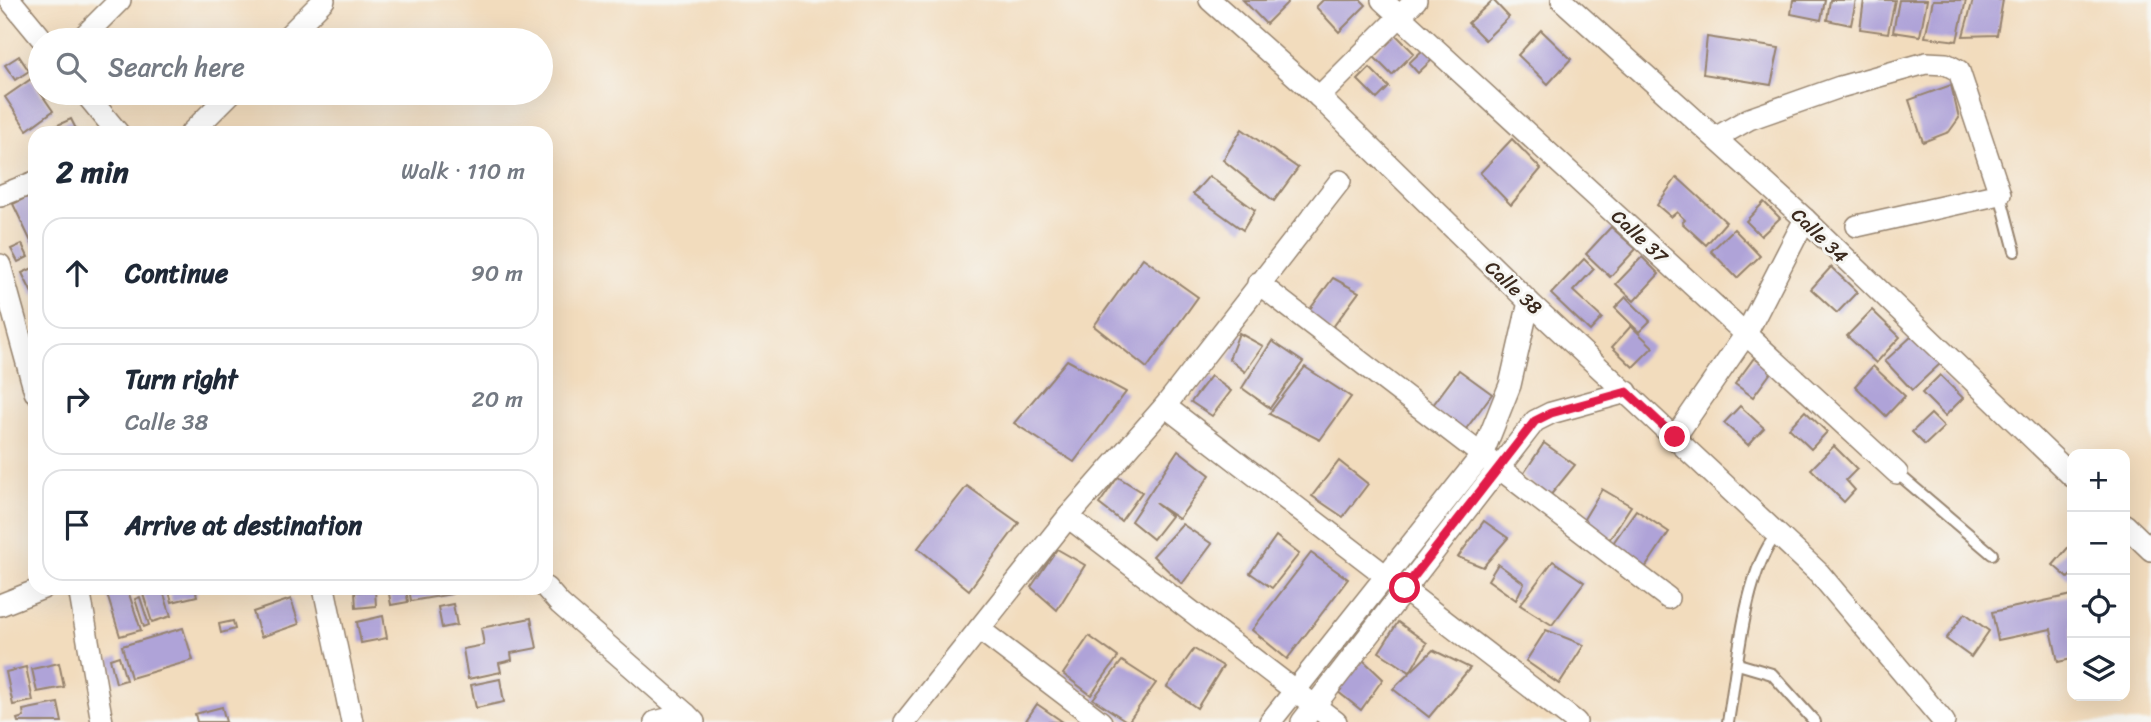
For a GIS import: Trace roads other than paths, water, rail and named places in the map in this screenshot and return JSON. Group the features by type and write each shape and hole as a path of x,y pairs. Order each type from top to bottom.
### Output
{"street":[{"path":"10,0 33,28"},
{"path":"92,28 120,0"},
{"path":"296,28 324,0"},
{"name":"Calle 38","path":"1210,0 1319,97 1529,302 1819,572 1944,722"},
{"name":"Calle 37","path":"1382,0 1897,473"},
{"path":"1319,97 1416,0"},
{"name":"Calle 34","path":"1562,0 1805,219 2067,471"},
{"path":"1717,137 1749,119 1840,87 1926,63 1946,64 1959,71 2000,194 1857,226"},
{"path":"95,105 112,126"},
{"path":"198,126 219,105"},
{"path":"905,722 1068,517 1165,406 1258,283 1340,181"},
{"path":"0,196 28,185"},
{"path":"1675,437 1746,334 1805,219"},
{"path":"0,265 28,367"},
{"path":"1258,283 1668,598"},
{"path":"1489,462 1529,302"},
{"path":"1308,714 1397,582 1489,462 1535,421 1551,413 1627,392"},
{"path":"1165,406 1576,722"},
{"path":"1068,517 1294,691 1308,714 1336,722"},
{"path":"2130,530 2151,550"},
{"path":"1270,722 1294,691 1397,582"},
{"path":"0,605 28,594"},
{"path":"80,595 102,722"},
{"path":"325,595 352,722"},
{"path":"552,595 690,718"},
{"path":"979,629 1101,722"},
{"path":"655,722 690,718"}],"lane":[{"path":"2000,194 2015,251"},
{"path":"1897,473 1992,554"},
{"path":"1728,722 1755,572 1765,548 1777,534"},
{"path":"1738,664 1772,674 1815,722"}]}
